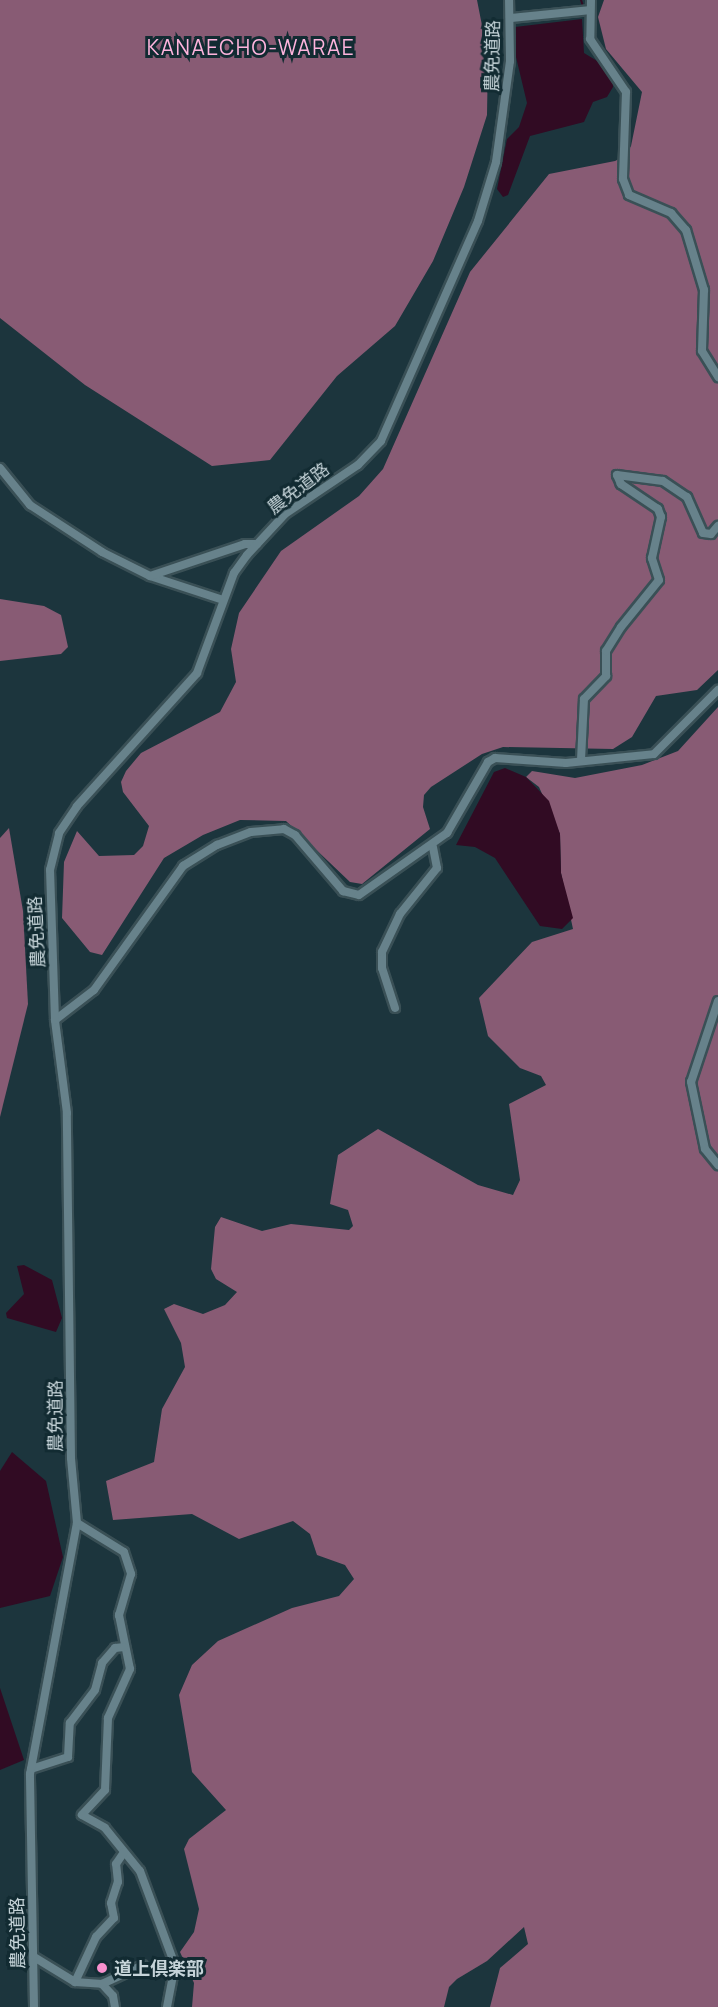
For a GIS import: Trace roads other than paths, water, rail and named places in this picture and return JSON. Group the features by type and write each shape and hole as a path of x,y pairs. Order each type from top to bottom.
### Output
{"street":[{"name":"農免道路","path":"34,2007 31,1769 58,1614 75,1552 77,1523 71,1458 67,1113 55,1020 50,870 59,833 77,806 197,673 234,573 285,514 358,465 381,441 484,202 506,118 509,0"},
{"path":"591,0 590,39 626,92 623,179 629,195 671,213 686,230 703,283 702,351 718,377"},
{"path":"510,18 590,10"},
{"path":"0,468 50,520 150,576 223,600"},
{"path":"581,760 584,699 606,676 606,651 621,627 659,580 652,558 661,517 658,509 621,484 617,475 663,482 687,497 703,533 711,534 718,526"},
{"path":"150,576 245,544 257,544"},
{"path":"55,1020 94,990 183,866 217,845 251,832 284,829 295,836 344,891 359,895 433,847 453,826 488,762 495,758 555,763 654,754 718,690"},
{"path":"395,1008 382,968 382,952 400,914 437,868 433,847"},
{"path":"718,1001 691,1082 705,1149 718,1165"},
{"path":"77,1523 115,1545 129,1563 131,1574 119,1615 130,1669 108,1718 105,1790 82,1815 105,1828 140,1871 175,1965 167,2007"},
{"path":"31,1769 68,1757 70,1723 95,1690 102,1663 115,1648 124,1647"},
{"path":"75,1982 96,1937 114,1918 111,1903 118,1882 116,1864 124,1852"},
{"path":"34,1957 75,1982 102,1984 143,1965"},
{"path":"102,1984 113,1996 115,2007"}],"waterway":[{"path":"581,0 583,6"}],"place":[{"name":"道上倶楽部","path":"102,1968"}],"district":[{"name":"KANAECHO-WARAE","path":"251,47"}]}
